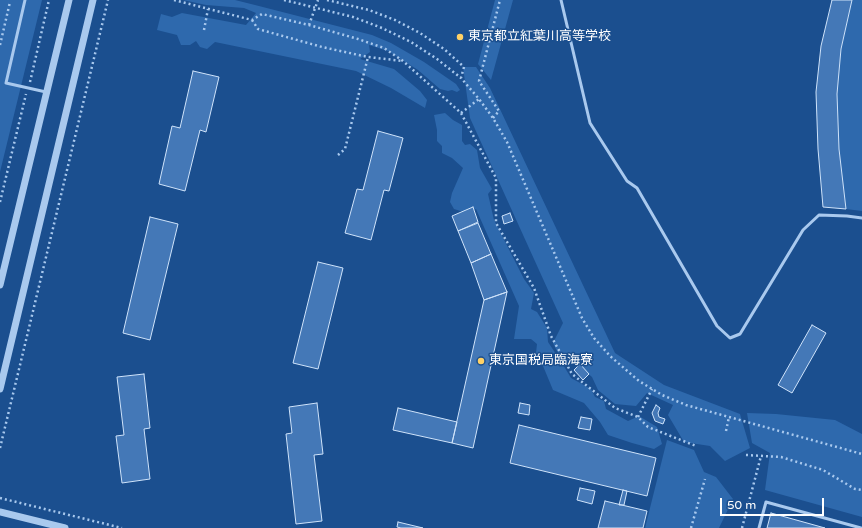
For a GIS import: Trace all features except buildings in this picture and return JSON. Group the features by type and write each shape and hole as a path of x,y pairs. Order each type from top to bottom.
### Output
{"street":[{"path":"0,285 69,0"},
{"path":"0,389 93,0"},
{"path":"0,512 65,528"}],"lane":[{"path":"25,0 6,83 46,92"},
{"path":"561,0 590,123 627,180 637,188 717,326 730,338 740,334 803,230 819,215 862,218"},
{"path":"759,528 766,502 861,528"}],"path":[{"path":"0,202 50,0"},
{"path":"0,448 108,0"},
{"path":"174,0 252,20 258,29 322,47 368,57 403,61"},
{"path":"284,0 353,17 382,28 411,42 437,59 461,78 493,118 507,142 582,318 594,338 610,356 639,381 662,395 686,405 862,454"},
{"path":"309,25 318,0"},
{"path":"327,0 369,10 395,20 420,33 444,49 464,67 461,78"},
{"path":"493,118 499,111 478,81 500,0"},
{"path":"0,45 10,2"},
{"path":"204,30 208,9"},
{"path":"252,20 262,14 309,25 384,48 403,61 461,113 496,178 496,223 534,288 551,336 572,374 615,408 638,417 648,427 696,446"},
{"path":"338,155 345,149 368,57"},
{"path":"461,113 479,99"},
{"path":"638,417 652,389"},
{"path":"726,431 729,417"},
{"path":"746,455 781,457 823,470 855,489 862,490"},
{"path":"742,528 761,456"},
{"path":"691,528 705,479"},
{"path":"0,498 122,528"}],"shaded area":[{"path":"0,0 42,0 0,172"},
{"path":"183,0 235,0 372,35 391,43 424,62 456,84 460,90 457,92 440,89 418,70 388,51 369,45 370,52 360,59 394,69 420,91 427,100 425,108 391,88 356,71 215,42 207,49 200,47 196,41 190,45 181,45 177,35 157,30 161,14 172,17 182,13 246,25 256,13 244,8 206,5"},
{"path":"495,0 513,0 491,80 478,64"},
{"path":"852,0 862,0 862,211 846,209 839,149 837,94 841,49"},
{"path":"463,67 476,67 490,88 615,353 664,385 740,414 750,448 725,461 710,446 684,442 668,415 673,405 647,393 636,406 615,404 598,390 592,377 579,366 561,359 553,343 563,323 470,118"},
{"path":"445,113 462,125 462,141 465,145 470,144 477,150 480,168 492,189 488,194 494,220 524,279 534,293 531,309 537,312 547,328 548,342 571,378 591,389 595,397 604,401 606,409 628,421 639,416 657,427 662,444 654,449 608,435 600,422 584,403 553,390 536,353 537,344 531,339 514,339 519,306 476,209 467,213 454,209 450,202 452,193 463,168 452,158 442,153 442,146 437,141 437,130 434,115"},
{"path":"747,413 776,414 835,420 862,434 862,517 765,490 770,453 752,443"},
{"path":"667,440 694,450 704,472 716,477 733,499 719,528 645,528"}],"place":[{"name":"東京都立紅葉川高等学校","path":"460,37"},
{"name":"東京国税局臨海寮","path":"481,361"}]}
